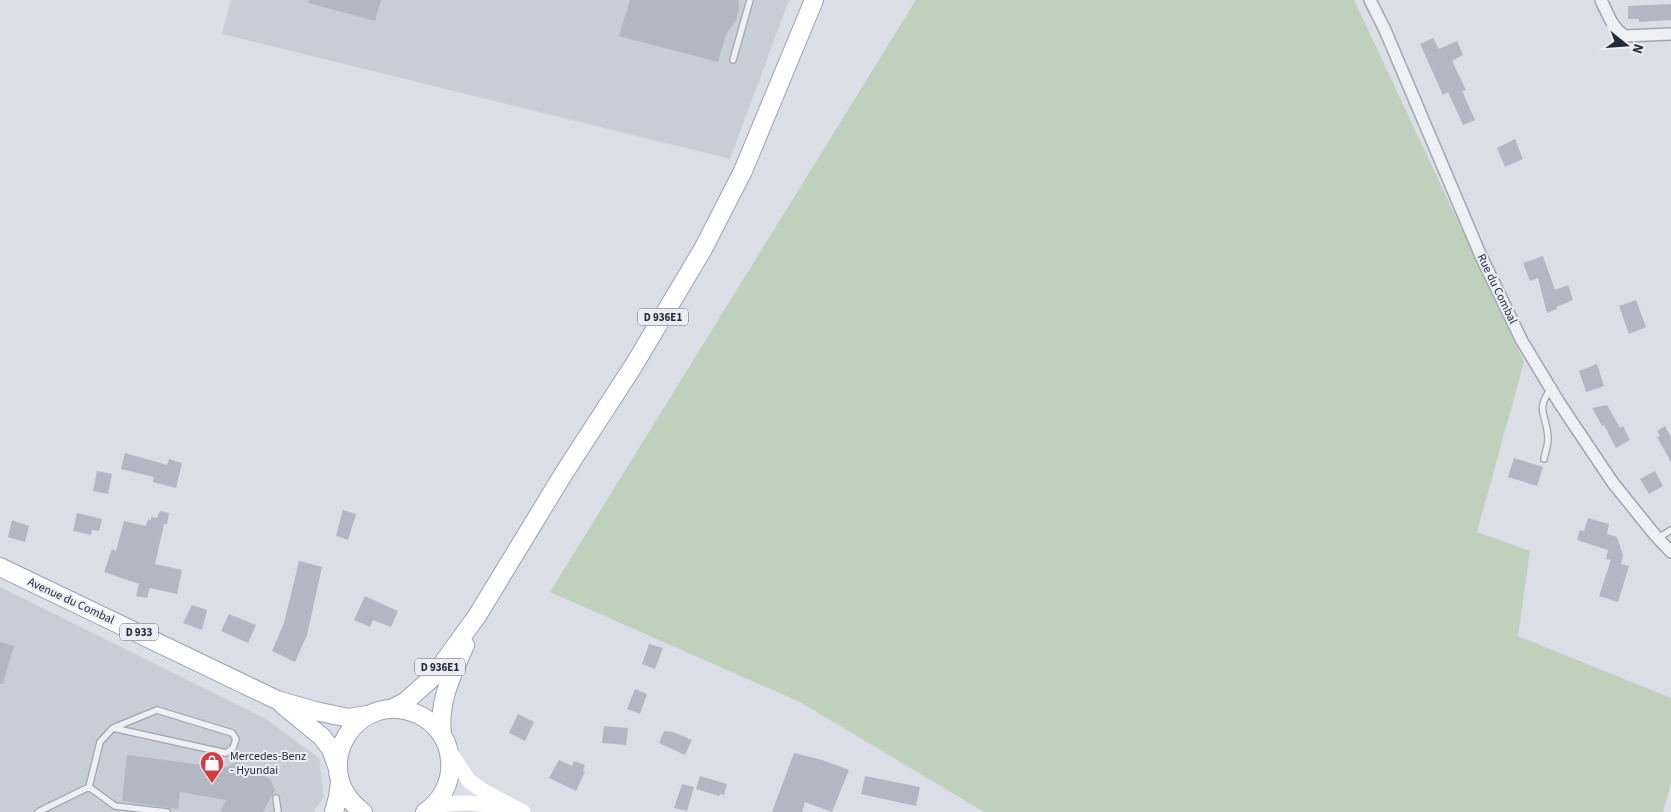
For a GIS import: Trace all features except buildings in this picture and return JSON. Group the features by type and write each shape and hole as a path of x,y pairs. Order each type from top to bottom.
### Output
{"main road":[{"name":"D 936E1","path":"392,708 405,702 432,678 477,616 564,473 634,365 703,249 743,171 814,0"},
{"name":"Avenue du Combal","path":"0,567 277,700"},
{"name":"D 936E1","path":"442,735 440,720 447,687 477,616"},
{"name":"D 933","path":"277,700 349,718 367,715"},
{"name":"D 933","path":"277,700 322,737 331,749 338,774"},
{"path":"334,812 338,797 339,751 345,737 354,724 367,715 379,710 392,708 412,711 429,720 442,735 459,768 469,781 485,792 523,812"},
{"path":"428,810 442,796 448,782 451,768 450,752"},
{"path":"338,774 346,795 363,812"},
{"path":"428,810 462,802 519,812"}],"street":[{"name":"Rue du Combal","path":"1370,0 1385,30 1480,254 1522,341 1613,483 1671,552"},
{"path":"1601,0 1612,25 1625,36 1671,34"}],"lane":[{"path":"733,60 750,0"},
{"path":"1544,459 1548,439 1542,407 1544,397 1551,389"},
{"path":"1658,538 1671,530"},
{"path":"89,788 100,742 113,728 157,710 232,733 236,739 233,748 226,753 113,728"},
{"path":"38,812 89,788"},
{"path":"89,788 115,806 166,812"},
{"path":"276,798 278,812"}],"shaded area":[{"path":"231,0 789,0 730,159 222,34"},
{"path":"0,587 266,719 319,758 324,797 313,812 0,812"}],"green space":[{"path":"916,0 1354,0 1524,362 1477,532 1530,551 1518,636 1671,698 1671,783 1663,812 984,812 800,702 550,592"}],"place":[{"name":"Mercedes-Benz - Hyundai","path":"212,784"}]}
